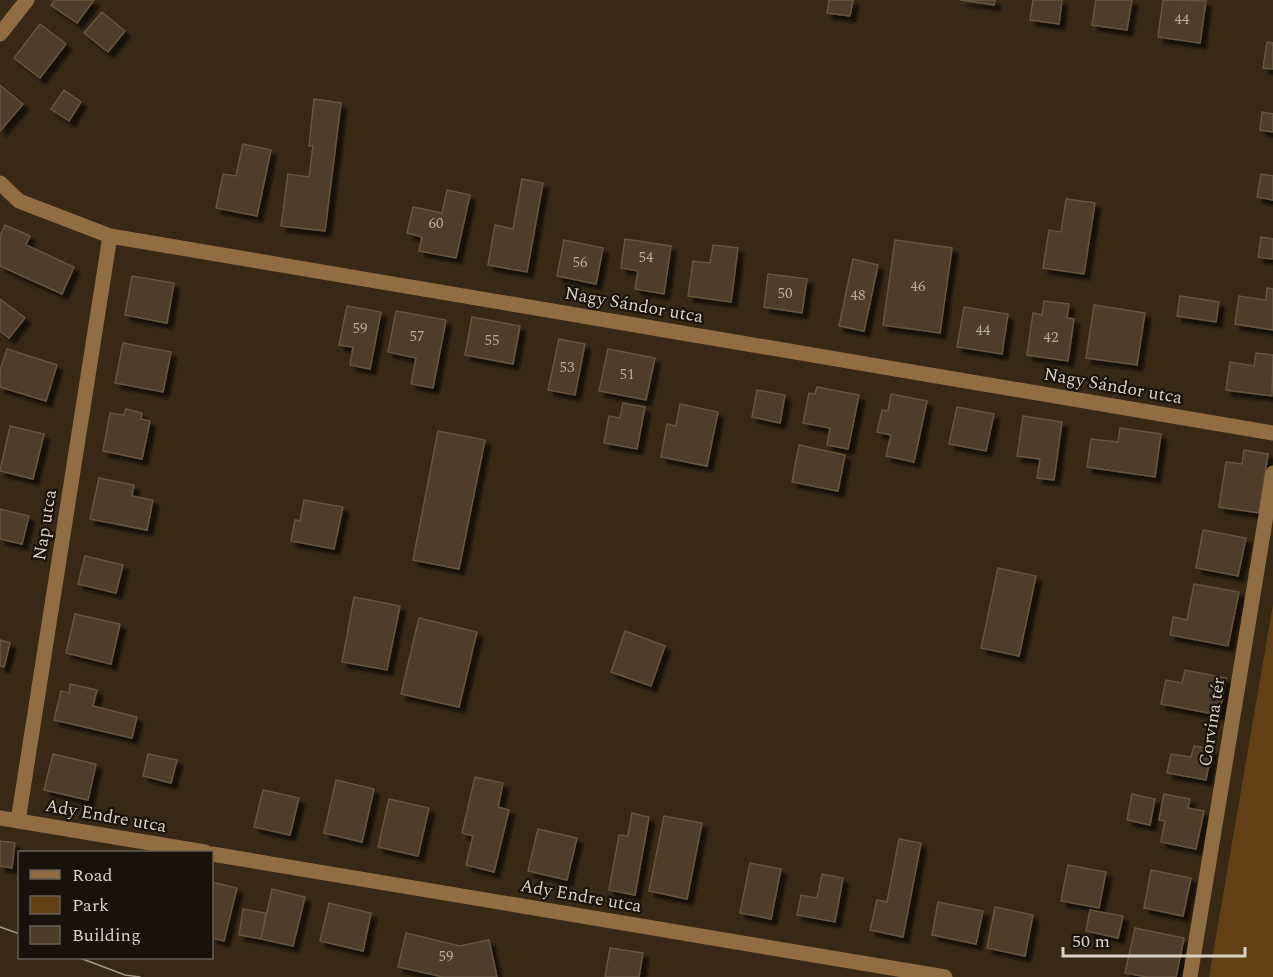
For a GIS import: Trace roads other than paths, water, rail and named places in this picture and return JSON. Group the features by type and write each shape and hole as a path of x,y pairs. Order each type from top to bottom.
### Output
{"street":[{"path":"0,34 27,0"},
{"name":"Nagy Sándor utca","path":"0,183 19,201 110,236 1273,433"},
{"name":"Nap utca","path":"18,821 110,236"},
{"name":"Corvina tér","path":"1190,977 1273,473"},
{"name":"Ady Endre utca","path":"0,818 200,851"},
{"name":"Ady Endre utca","path":"213,854 945,977"}],"tram line":[{"path":"0,927 18,933"},
{"path":"83,959 125,975 140,977"}]}
